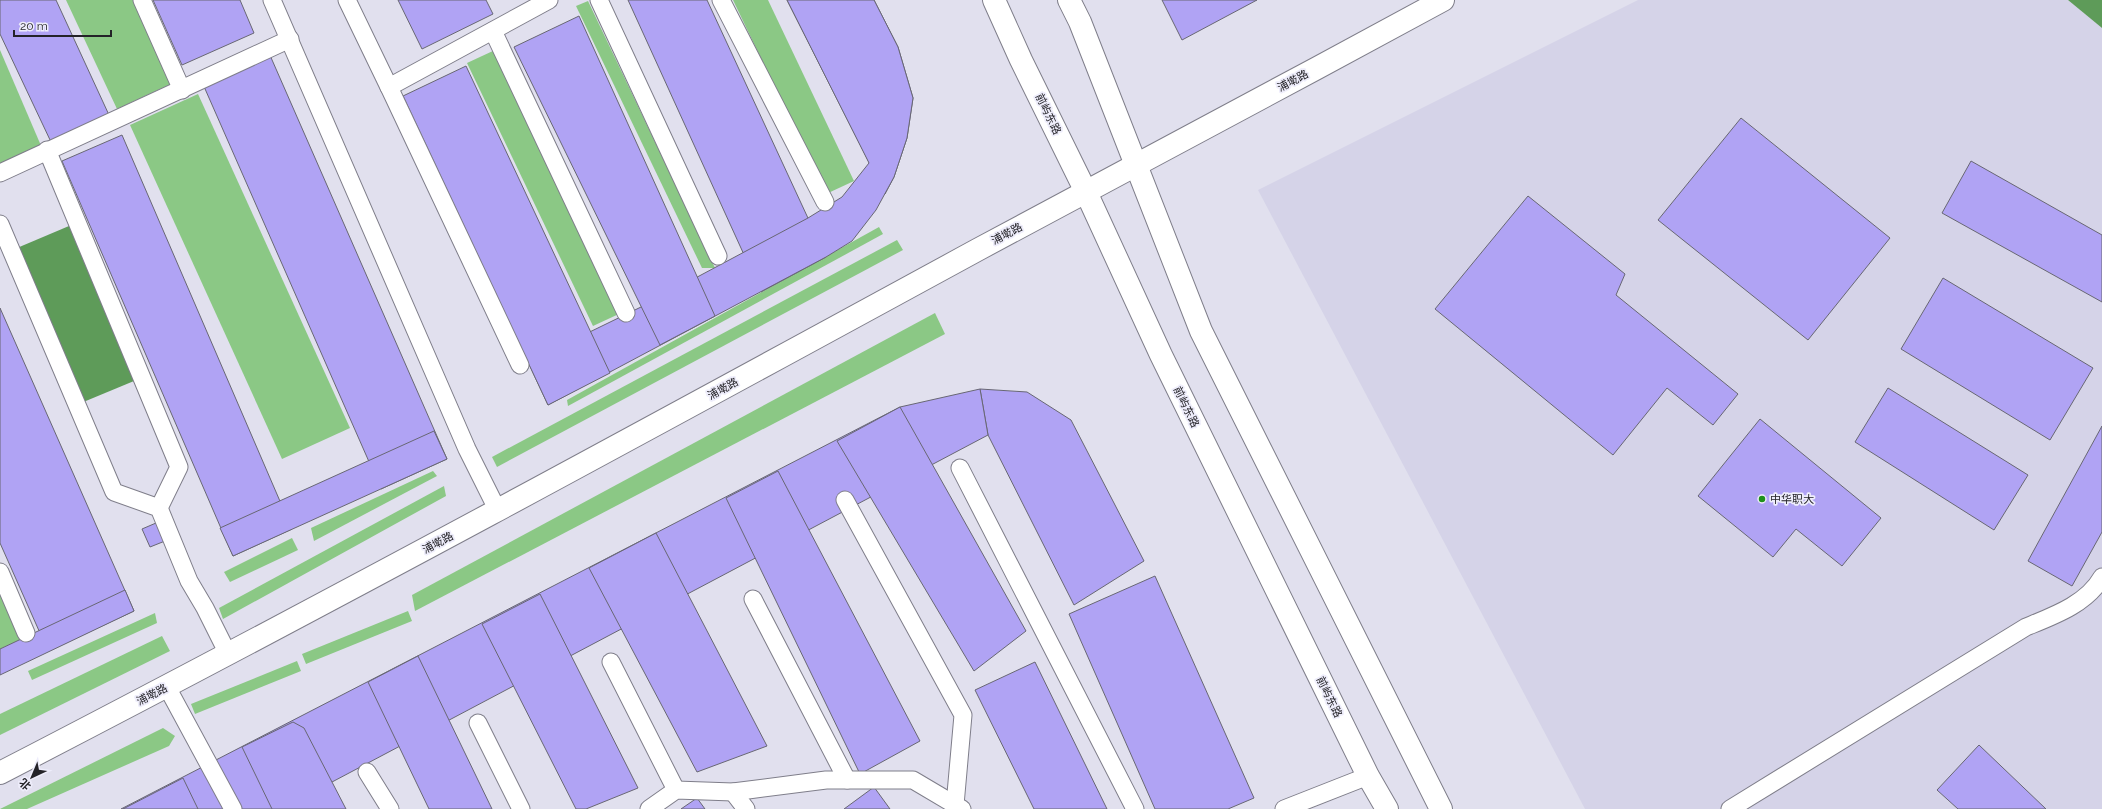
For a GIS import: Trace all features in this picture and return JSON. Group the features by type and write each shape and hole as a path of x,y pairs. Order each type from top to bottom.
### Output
{"main road":[{"name":"前屿东路","path":"994,0 1021,60 1086,192 1161,355 1368,776 1387,809"},
{"path":"1069,0 1080,22 1201,331 1441,809"},
{"name":"浦墘路","path":"0,773 167,687 498,511 1136,164 1443,0"}],"lane":[{"path":"142,0 182,90"},
{"path":"272,0 467,449 498,511"},
{"path":"347,0 520,365"},
{"path":"389,87 549,0"},
{"path":"599,0 718,256"},
{"path":"721,0 825,202"},
{"path":"493,31 626,313"},
{"path":"0,173 47,150 290,40"},
{"path":"47,150 179,467 159,508"},
{"path":"0,224 114,492 159,508 189,581 205,608 228,654"},
{"path":"960,468 1135,809"},
{"path":"649,809 676,790 733,792 826,780 913,780 959,807 963,715 845,500"},
{"path":"0,572 26,633"},
{"path":"1730,809 2026,627 2069,608 2098,584 2102,577"},
{"path":"753,599 846,780"},
{"path":"611,662 676,790"},
{"path":"167,687 233,809"},
{"path":"478,723 522,809"},
{"path":"366,772 390,809"},
{"path":"1284,809 1368,776"},
{"path":"733,792 746,809"}],"shaded area":[{"path":"66,0 134,0 171,84 117,109"},
{"path":"733,0 768,0 854,181 826,194"},
{"name":"中华职大","path":"1638,0 2068,0 2102,28 2102,809 1585,809 1258,190"},
{"path":"2068,0 2102,0 2102,28"},
{"path":"588,1 715,268 702,268 576,6"},
{"path":"0,50 42,148 0,166"},
{"path":"495,50 621,313 593,326 467,63"},
{"path":"198,94 350,428 282,459 130,125"},
{"path":"69,226 134,381 81,403 17,248"},
{"path":"879,227 883,234 568,406 567,400"},
{"path":"897,240 903,250 497,467 492,457"},
{"path":"935,313 945,334 415,611 412,595"},
{"path":"433,471 437,476 314,541 311,528"},
{"path":"444,486 446,496 223,619 219,608"},
{"path":"292,538 298,550 230,582 224,572"},
{"path":"0,585 24,638 0,649"},
{"path":"408,611 412,621 306,664 302,654"},
{"path":"155,613 157,623 32,680 28,671"},
{"path":"162,636 170,651 0,735 0,714"},
{"path":"297,661 301,671 195,714 191,704"},
{"path":"163,728 175,736 169,746 27,809 0,809"}],"building":[{"path":"0,0 56,0 109,115 51,142 0,34"},
{"path":"153,0 240,0 254,33 182,65"},
{"path":"398,0 486,0 493,14 422,49"},
{"path":"628,0 707,0 826,257 761,292"},
{"path":"787,0 874,0 898,47 913,98 907,138 894,177 885,194"},
{"path":"787,0 874,0 898,47 913,98 907,138 894,177 876,210 852,241 826,257 548,405 528,362 641,307 808,218 842,197 869,163"},
{"path":"1162,0 1257,0 1182,40"},
{"path":"579,16 715,316 660,345 514,47"},
{"path":"269,53 447,459 381,489 202,82"},
{"path":"466,66 610,373 548,405 403,96"},
{"path":"1741,118 1890,238 1808,340 1658,220"},
{"path":"122,135 292,529 233,556 62,161"},
{"path":"1971,161 2102,235 2102,302 1942,213"},
{"path":"1528,196 1625,274 1616,295 1738,394 1713,425 1667,388 1613,455 1435,309"},
{"path":"1943,278 2093,368 2050,440 1901,349"},
{"path":"0,308 134,611 48,651 0,543"},
{"path":"1888,388 2028,475 1994,530 1855,442"},
{"path":"980,389 1027,392 1071,420 1144,561 1074,605 988,435"},
{"path":"980,389 988,435 281,809 121,809 900,407"},
{"path":"900,407 1026,631 974,671 837,441"},
{"path":"1760,419 1881,518 1842,566 1796,529 1773,557 1698,496"},
{"path":"2102,426 2102,532 2072,586 2028,561"},
{"path":"434,431 447,459 233,556 220,528"},
{"path":"778,471 920,741 860,774 726,498"},
{"path":"156,523 165,541 150,547 142,529"},
{"path":"656,533 767,746 697,772 589,568"},
{"path":"1155,576 1254,798 1228,809 1155,809 1069,614"},
{"path":"125,590 134,611 0,675 0,649"},
{"path":"540,594 638,788 586,809 576,809 482,624"},
{"path":"418,656 492,809 429,809 368,682"},
{"path":"1035,662 1107,809 1034,809 975,690"},
{"path":"293,722 304,728 346,809 272,809 242,747"},
{"path":"1979,745 2046,809 1958,809 1937,790"},
{"path":"183,778 198,809 123,809"},
{"path":"874,787 890,809 844,809"},
{"path":"697,798 705,809 681,809"}],"place":[{"name":"中华职大","path":"1762,499"}]}
